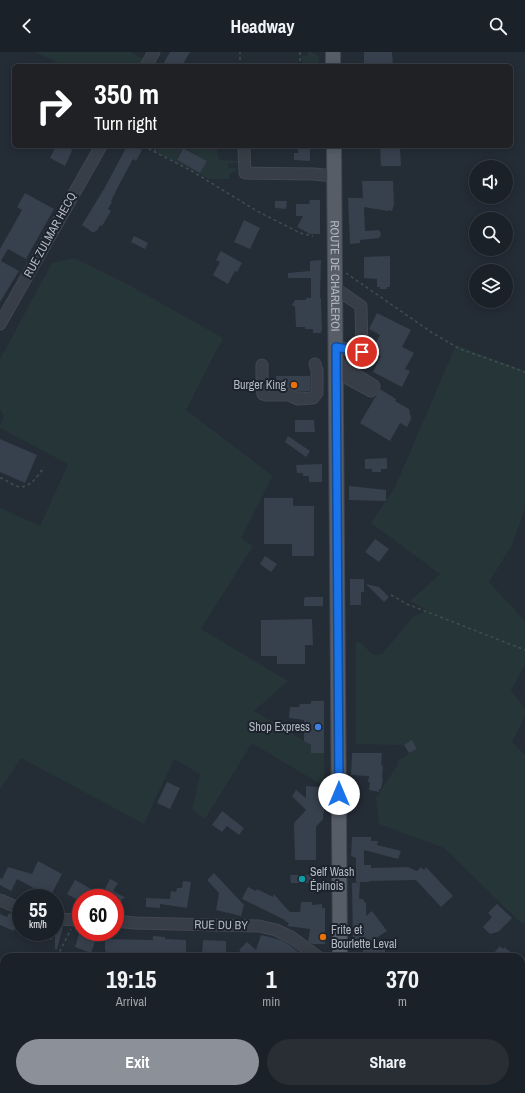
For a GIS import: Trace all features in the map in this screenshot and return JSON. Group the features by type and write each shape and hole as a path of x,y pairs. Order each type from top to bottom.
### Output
{"main road":[{"path":"333,52 333,64"},
{"name":"ROUTE DE CHARLEROI","path":"334,148 340,953"}],"street":[{"path":"147,64 154,52"},
{"name":"RUE ZULMAR HECQ","path":"0,324 100,148"},
{"path":"244,149 244,173 314,174 334,176"},
{"path":"335,288 361,306 362,352 336,347"},
{"path":"262,365 263,394 289,395 298,399 313,398 317,393 317,370 315,364"},
{"path":"0,900 12,905"},
{"name":"RUE DU BY","path":"124,922 259,926 276,930 291,937 313,953"}],"path":[{"path":"240,52 240,64"},
{"path":"300,52 300,64"},
{"path":"147,148 190,170 263,214 300,233 313,236"},
{"path":"154,152 157,148"},
{"path":"335,266 431,332 460,349 525,372"},
{"path":"0,478 3,478 15,486 22,487 28,485 36,478 44,467"},
{"path":"391,595 413,607 525,650"},
{"path":"59,953 72,931"}],"shaded area":[{"path":"35,52 131,52 143,59 140,64 61,64"},
{"path":"308,52 312,52 319,57 319,62 317,64 304,64 302,62 301,56 308,56"},
{"path":"158,148 182,148 176,160 200,173 207,161 185,148 217,149 219,160 239,162 228,164 228,168 236,168 236,171 229,174 229,179 209,179 156,152"},
{"path":"74,258 129,285 223,338 186,410 273,476 241,538 253,546 201,629 288,681 254,711 311,745 311,753 324,753 325,787 252,743 205,819 192,810 200,774 174,759 144,824 21,758 0,790 0,508 40,526 68,464 0,428 4,416 0,409 0,359 52,263"},
{"path":"456,345 525,371 525,509 512,545 489,582 525,621 525,665 511,690 525,709 525,716 512,742 525,755 525,924 521,923 444,848 379,824 376,798 398,764 397,761 417,749 412,741 404,745 356,744 356,641 362,644 374,655 382,654 413,617 427,610 410,601 440,574 371,523 394,489"}],"building":[{"path":"170,52 190,52 183,64 163,64"},
{"path":"364,52 392,52 393,64 364,64"},
{"path":"55,148 72,149 65,166 50,158"},
{"path":"126,148 138,148 142,150 136,161 133,159 120,183 108,209 111,211 102,226 100,225 97,231 92,232 82,225 104,189"},
{"path":"183,148 207,161 200,173 177,160"},
{"path":"298,148 310,148 310,161 294,160 294,153 298,153"},
{"path":"380,148 400,148 401,166 381,166"},
{"path":"362,181 393,181 394,204 392,211 364,207 365,231 379,230 381,234 379,238 360,240 360,243 350,244 348,198 363,198"},
{"path":"25,193 54,209 26,259 8,249 1,261 19,271 0,302 0,249 22,210 17,207"},
{"path":"310,200 320,200 320,234 310,234 297,227 303,216 296,216 296,204 309,204"},
{"path":"275,201 287,201 286,209 275,208"},
{"path":"244,220 260,228 250,249 234,242"},
{"path":"134,236 148,243 145,249 131,242"},
{"path":"221,251 242,263 237,272 235,271 228,284 213,275 220,262 216,260"},
{"path":"390,256 390,287 387,287 387,289 380,289 380,287 377,287 377,279 364,278 364,257"},
{"path":"321,260 320,298 322,329 321,333 313,333 313,329 296,327 295,307 292,305 295,300 306,300 306,298 311,298 311,278 288,278 288,273 310,271 310,261"},
{"path":"377,313 411,330 402,347 414,353 405,369 410,371 402,387 373,372 381,356 371,351 380,335 369,329"},
{"name":"Burger King","path":"276,376 310,376 310,391 299,392 289,388 277,388"},
{"path":"380,389 396,399 395,401 409,409 411,419 407,427 400,423 390,441 360,423"},
{"path":"295,420 314,420 315,432 295,432"},
{"path":"288,436 310,451 306,457 285,442"},
{"path":"0,439 37,455 25,483 0,472"},
{"path":"387,458 387,469 381,469 381,472 372,472 372,469 365,469 365,459"},
{"path":"322,464 322,482 309,482 309,476 303,476 303,473 297,473 296,465"},
{"path":"349,486 386,490 386,501 349,500"},
{"path":"264,498 293,498 293,506 314,506 314,556 292,556 292,544 264,544"},
{"path":"375,539 389,549 379,562 365,552"},
{"path":"265,556 277,564 271,572 260,564"},
{"path":"350,579 364,579 364,592 361,592 361,605 350,605"},
{"path":"366,584 379,587 389,597 384,602"},
{"path":"305,597 323,597 323,606 304,606"},
{"path":"312,619 313,645 305,645 305,664 277,664 277,656 261,656 261,620"},
{"path":"311,701 324,701 324,753 311,753 311,745 304,741 304,720 289,718 290,707 299,707 300,704 311,704"},
{"path":"412,740 417,749 409,753 404,745"},
{"path":"352,753 382,753 381,766 383,765 383,778 379,792 369,790 369,776 351,775"},
{"path":"167,782 180,788 170,809 157,803"},
{"path":"306,786 319,787 318,791 324,791 324,813 323,819 316,827 316,860 295,860 294,823 306,810 292,796 296,790 306,798"},
{"path":"222,811 244,828 239,835 227,826 222,832 212,825"},
{"path":"352,837 371,837 371,841 378,841 377,845 401,851 398,859 364,850 364,865 371,865 371,868 408,867 417,871 421,867 424,870 426,867 453,896 441,907 416,880 356,882 356,858 351,856"},
{"path":"38,861 62,874 54,889 35,889 17,879 11,891 0,885 0,878 2,879 8,867 32,874"},
{"path":"214,873 244,905 241,916 216,910 219,893 207,880"},
{"name":"Self Wash Épinois","path":"290,875 313,875 313,883 291,883"},
{"path":"110,879 118,883 114,889 105,889"},
{"path":"75,880 91,889 72,889 72,897 67,894"},
{"path":"183,881 191,882 187,908 160,904 160,908 146,907 146,898 170,899 171,891 176,892 177,888 182,888"},
{"path":"360,882 359,899 363,899 366,903 366,916 372,911 387,931 365,945 385,945 385,953 363,953 363,946 353,946 352,883"},
{"path":"248,887 256,891 257,889 273,897 274,894 290,912 300,912 301,902 312,902 312,905 322,904 322,908 325,908 325,935 328,935 325,939 325,944 312,944 308,941 310,929 287,926 289,923 285,920 242,899"},
{"path":"497,904 512,918 498,932 490,934 483,927 492,917 488,913"},
{"path":"9,913 12,914 12,930 0,925 0,914 7,917"},
{"path":"261,935 281,940 300,953 242,953 239,950 247,942 256,950"},
{"path":"153,936 165,937 165,939 186,940 186,953 106,953 105,941 124,941 124,939 153,940"},
{"path":"203,940 226,941 226,953 202,953"},
{"path":"55,941 59,941 57,949 55,949"},
{"path":"77,941 95,941 91,953 75,947"},
{"path":"500,946 512,953 494,953"}],"place":[{"name":"Burger King","path":"294,385"},
{"name":"Shop Express","path":"318,727"},
{"name":"Self Wash Épinois","path":"302,879"},
{"name":"Frite et Bourlette Leval","path":"323,937"}],"route":[{"path":"339,794 336,347 362,352"}]}
